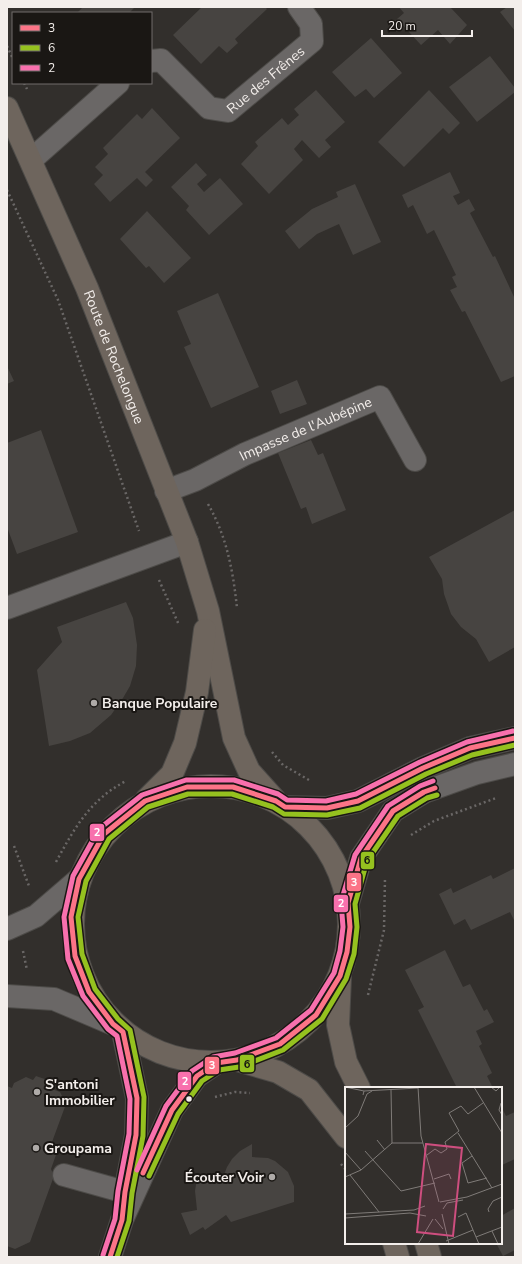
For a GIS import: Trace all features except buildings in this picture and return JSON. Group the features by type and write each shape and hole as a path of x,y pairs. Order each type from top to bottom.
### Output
{"main road":[{"name":"Route de Rochelongue","path":"7,108 88,288 187,542 208,611 234,738 249,771 281,804 315,832 337,865 348,903 350,927 347,952 340,976"},
{"name":"Route de Rochelongue","path":"145,801 172,774 185,743 197,692 208,611"},
{"path":"281,804 233,787 188,787 145,801 104,834 79,879 71,917 75,956 89,992 118,1028 167,1056 227,1061 278,1072 309,1090 345,1136"},
{"path":"227,1061 280,1044 316,1015 340,976"},
{"path":"340,976 338,1024 346,1062 358,1087"},
{"path":"394,1244 398,1257"},
{"path":"426,1244 430,1257"}],"street":[{"name":"Rue des Frênes","path":"152,61 161,60 209,108 228,111 312,41 311,24 299,7"},
{"path":"31,160 117,84"},
{"name":"Impasse de l'Aubépine","path":"166,491 195,480 245,454 380,397 416,460"},
{"path":"7,608 187,542"},
{"path":"281,804 327,808 358,801 423,768 470,748 515,738"},
{"path":"348,903 361,858 393,811 424,792 477,773 515,764"},
{"path":"13,927 36,916 79,879"},
{"path":"7,996 54,999 118,1028 137,1098 136,1135 125,1192 122,1220"},
{"path":"110,1257 122,1220 172,1110 197,1076 227,1061"},
{"path":"64,1175 125,1192"}],"path":[{"path":"7,46 12,57"},
{"path":"7,190 58,300 149,556 179,624 180,630"},
{"path":"270,751 282,765 314,782"},
{"path":"53,866 77,824 92,807 116,787 129,780"},
{"path":"379,831 396,846 412,834 434,821 502,796"},
{"path":"14,846 31,890"},
{"path":"367,1001 384,930 385,874"},
{"path":"13,927 32,998"},
{"path":"210,1099 235,1092 256,1094"}],"transit line":[{"name":"2","path":"103,1255 115,1219 118,1191 129,1134 130,1099 117,1036 108,1029 83,996 68,959 64,917 73,876 99,829 142,795 186,780 234,780 278,794 287,800 326,801 356,794 420,762 467,742 513,731"},
{"name":"3","path":"110,1257 122,1220 125,1192 136,1135 137,1098 123,1032 113,1024 89,992 75,956 71,917 79,879 104,834 145,801 187,787 233,787 276,801 285,807 327,808 358,801 423,768 470,748 515,738"},
{"name":"6","path":"117,1257 129,1221 132,1193 143,1136 144,1097 130,1030 118,1019 95,989 82,954 78,917 86,881 109,839 148,807 188,794 232,794 273,807 284,814 327,815 360,808 426,774 472,755 515,745"},
{"name":"2","path":"137,1170 166,1106 192,1071 213,1057 235,1053 276,1038 311,1010 334,973 340,951 343,927 341,902 355,855 388,806 420,786 433,781"},
{"name":"3","path":"143,1173 172,1110 197,1076 216,1063 237,1060 280,1044 316,1015 340,976 347,952 350,927 348,903 361,858 393,811 424,792 435,788"},
{"name":"6","path":"149,1176 178,1114 202,1081 219,1070 239,1067 283,1050 322,1019 346,979 354,954 357,927 355,904 367,861 398,816 427,798 437,795"}],"place":[{"name":"Banque Populaire","path":"94,703"},
{"name":"S'antoni Immobilier","path":"37,1092"},
{"name":"Groupama","path":"36,1148"},
{"name":"Écouter Voir","path":"272,1177"}]}
